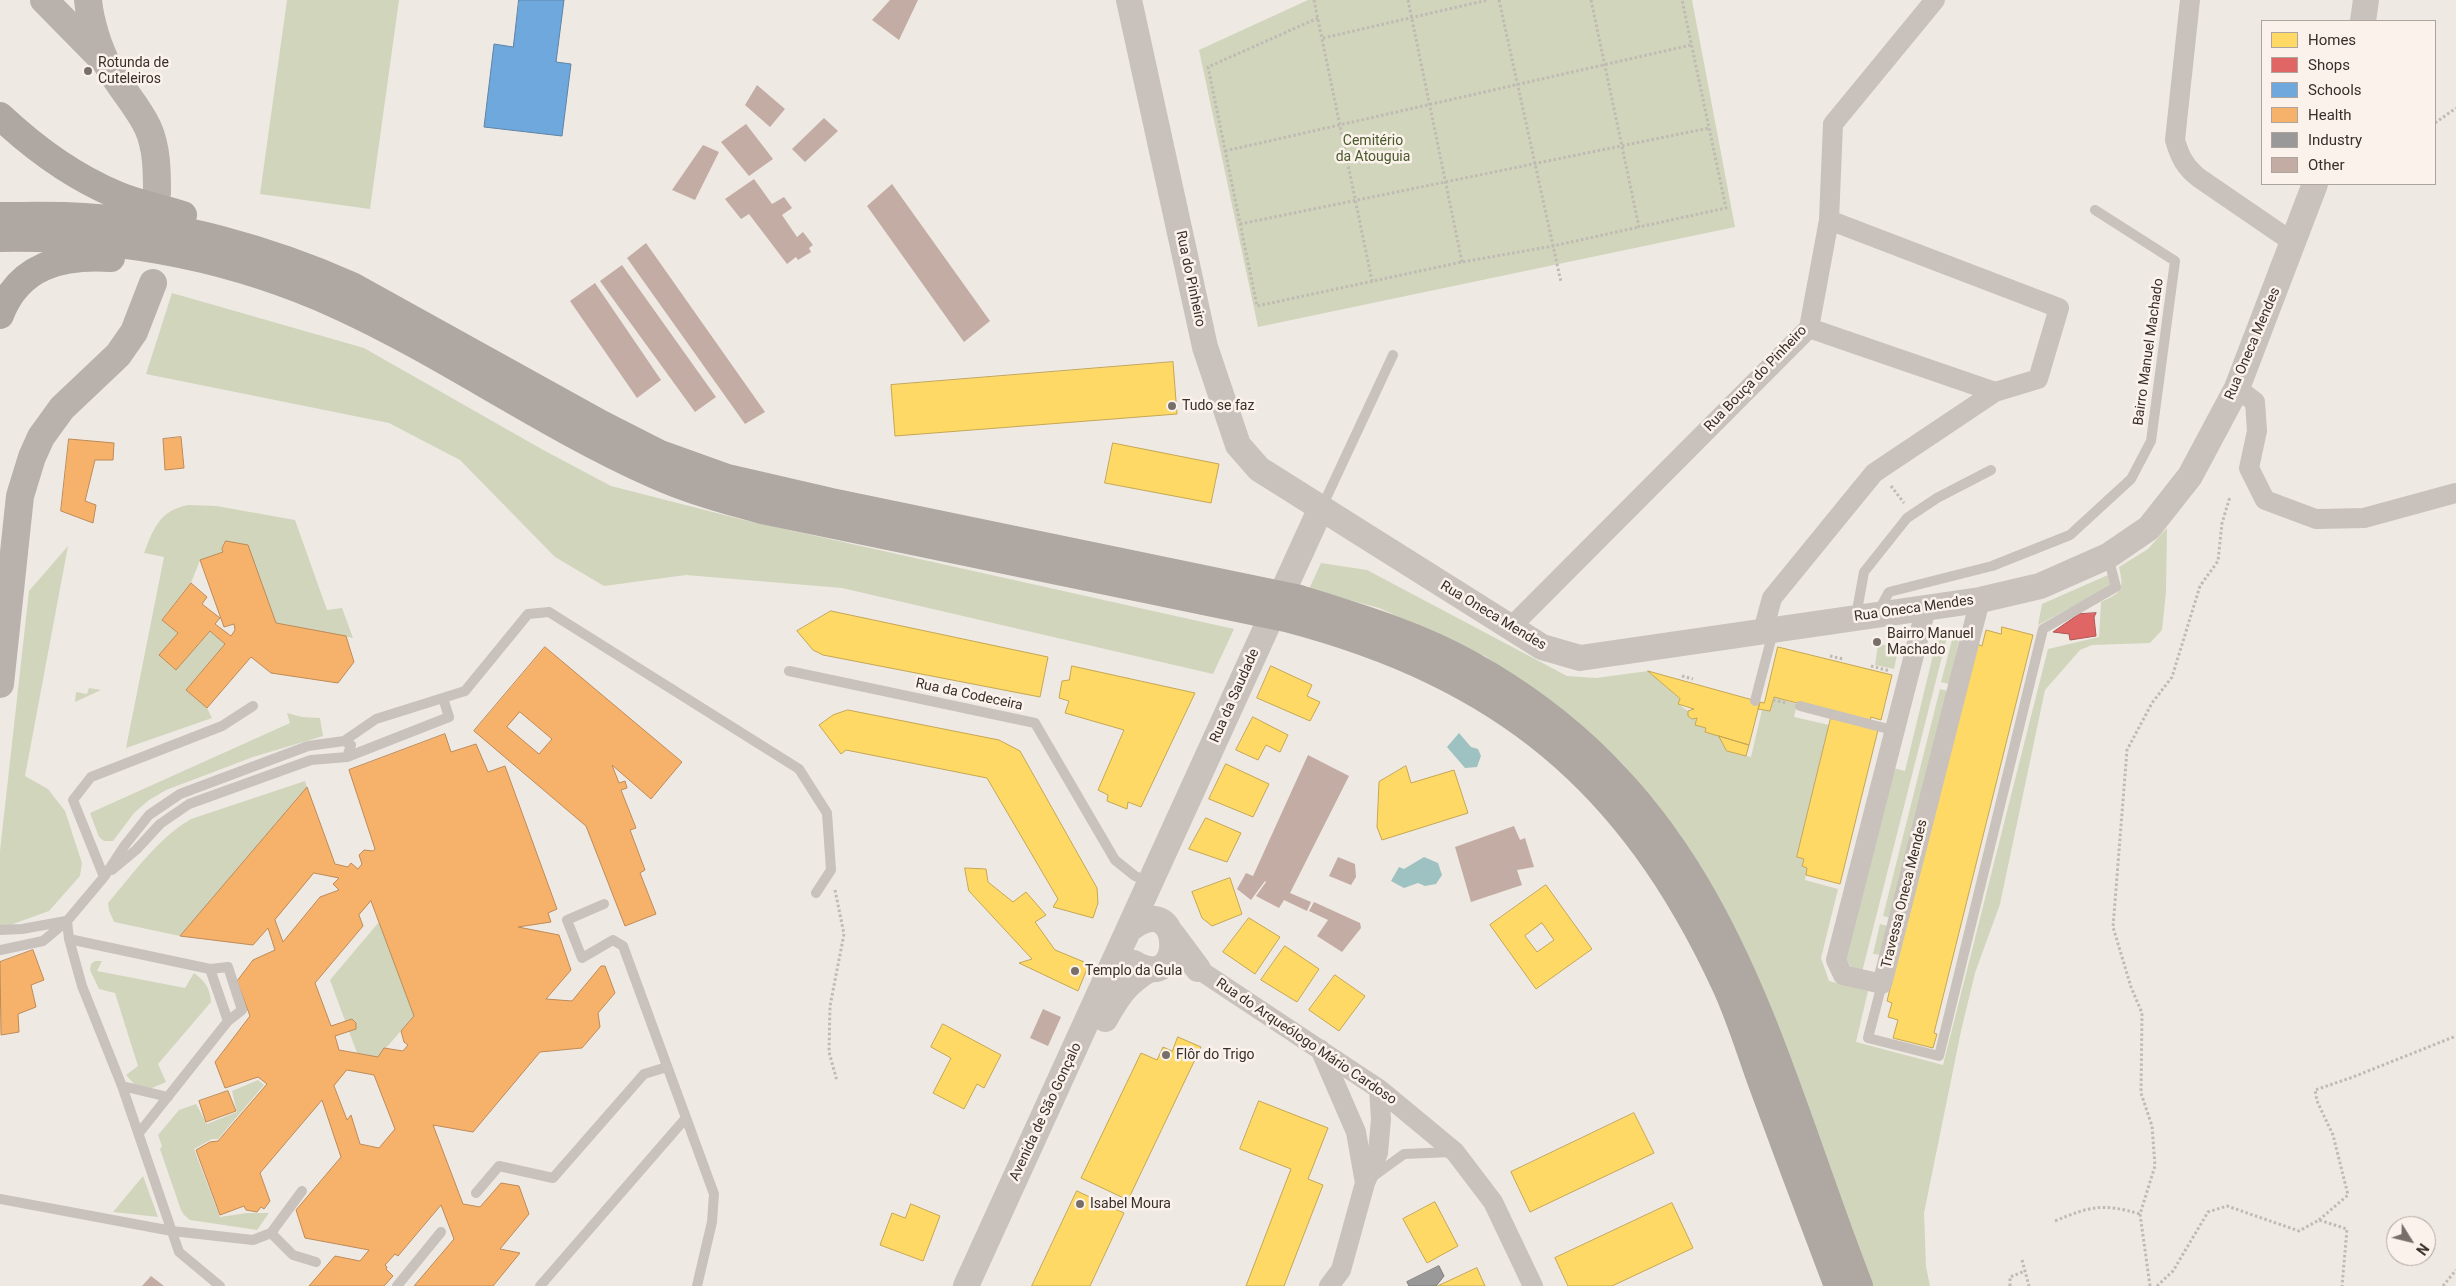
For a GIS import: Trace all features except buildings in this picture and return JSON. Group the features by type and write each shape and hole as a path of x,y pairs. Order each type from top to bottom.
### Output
{"highway":[{"path":"0,116 46,154 86,180 117,196 203,222 221,252 264,276 337,305 460,370 618,458 683,486 762,510 1145,588 1316,626 1425,666 1488,700 1549,743 1582,772 1628,823 1673,886 1725,985 1838,1286"},
{"path":"0,216 84,216 121,220 221,252 310,267 352,286 630,440 693,467 762,487 1300,599 1407,635 1470,664 1549,716 1600,760 1622,782 1668,839 1709,904 1747,983 1763,1023 1859,1286"},
{"path":"0,238 57,238 119,242 177,253 221,252"},
{"path":"0,315 9,297 32,273 47,264 62,259 109,258 190,270 221,252"}],"main road":[{"path":"44,0 108,66 134,102 149,130 157,165 157,193"},
{"path":"88,0 89,14 108,66"},
{"path":"0,684 20,496 32,457 41,437 62,408 124,347 134,332 153,283"}],"street":[{"name":"Rua Bouça do Pinheiro","path":"1510,628 1809,328 1829,220 1833,124 1905,40 1936,0"},
{"path":"2190,0 2175,140 2180,158 2188,169 2199,178 2294,243"},
{"path":"2363,20 2366,0"},
{"name":"Rua do Pinheiro","path":"1128,2 1205,347 1238,445 1259,469 1320,510"},
{"name":"Rua Oneca Mendes","path":"1320,510 1542,648 1580,658 1866,615 1980,600 2040,586 2108,556 2149,528 2190,476 2237,388 2316,185"},
{"path":"1768,630 1772,598 1874,472 1995,392 2038,379 2059,308 1829,220"},
{"path":"1809,328 1995,392"},
{"path":"2237,388 2254,402 2257,431 2249,468 2265,500 2316,519 2364,518 2456,493"},
{"name":"Rua da Saudade","path":"1127,933 1320,510"},
{"name":"Travessa Oneca Mendes","path":"1926,608 1896,732 1836,960 1842,974 1882,984 1980,600"},
{"path":"1151,884 1174,944 1167,962 1154,968"},
{"path":"1169,930 1158,921 1147,919 1138,922 1127,933 1127,956 1140,968 1198,968"},
{"name":"Rua do Arqueólogo Mário Cardoso","path":"1169,930 1198,968 1379,1089 1455,1152 1493,1202 1533,1286"},
{"name":"Avenida de São Gonçalo","path":"966,1286 1127,933"},
{"name":"Avenida de São Gonçalo","path":"983,1286 1104,1021 1120,991 1136,977 1154,968"},
{"path":"1320,1049 1356,1132 1364,1183"},
{"path":"1356,1132 1363,1112 1379,1089"},
{"path":"1329,1286 1341,1270 1364,1183 1378,1153 1381,1119 1379,1089"}],"lane":[{"name":"Bairro Manuel Machado","path":"1866,615 1889,592 1992,566 2070,535 2131,479 2151,441 2175,261 2095,210"},
{"path":"1320,510 1393,355"},
{"path":"1866,615 1864,572 1907,518 1937,498 1991,470"},
{"path":"1882,984 1868,1038 1939,1056 2043,629 2116,587 2108,556"},
{"path":"104,878 125,844 149,815 180,794 308,746 344,741 376,719 466,691 528,614 549,612 799,769 827,813 831,870 816,893"},
{"path":"1756,701 1768,630"},
{"name":"Rua da Codeceira","path":"789,671 1035,723 1115,860 1135,876 1151,884"},
{"path":"0,950 43,941 67,921 104,878 136,850 160,824 189,804 311,760 347,757 450,717 443,698"},
{"path":"104,878 73,800 91,777 222,726 254,706"},
{"path":"1800,706 1896,732"},
{"path":"344,741 352,745 347,757"},
{"path":"604,904 567,920 582,958 613,940 624,946 685,1119 714,1194 712,1222 698,1286"},
{"path":"0,930 22,929 67,921"},
{"path":"67,921 69,940 82,986 122,1086 179,1252 220,1286"},
{"path":"69,940 210,969 228,966 242,1010 228,1021 139,1133"},
{"path":"210,969 228,1021"},
{"path":"476,1193 499,1166 553,1178 644,1074 667,1067"},
{"path":"122,1086 168,1097"},
{"path":"540,1286 685,1119"},
{"path":"1364,1183 1404,1154 1455,1152"},
{"path":"0,1199 172,1232 253,1240 271,1233 302,1191"},
{"path":"397,1286 441,1232"},
{"path":"271,1233 293,1255 316,1262"}],"path":[{"path":"1314,0 1372,281"},
{"path":"1408,0 1462,262"},
{"path":"1322,38 1488,0"},
{"path":"1500,0 1561,282"},
{"path":"1591,0 1639,227"},
{"path":"1318,18 1208,67 1257,306 1462,262 1553,246 1726,208 1682,0"},
{"path":"1225,150 1691,45"},
{"path":"2436,122 2456,108"},
{"path":"1240,224 1709,128"},
{"path":"1891,486 1913,514"},
{"path":"2150,1286 2140,1214 2155,1166 2152,1126 2141,1093 2142,1013 2131,987 2113,927 2127,750 2152,703 2172,677 2200,586 2218,561 2222,523 2230,497"},
{"path":"1830,656 1842,659"},
{"path":"1871,666 1894,672"},
{"path":"1682,676 1693,679"},
{"path":"831,870 844,934 830,1006 828,1052 837,1081"},
{"path":"2157,1286 2173,1271 2208,1212 2227,1206 2298,1231 2319,1220 2348,1195 2333,1136 2317,1101 2315,1090 2456,1036"},
{"path":"2055,1222 2087,1208 2115,1207 2140,1214"},
{"path":"2319,1220 2347,1230 2342,1286"},
{"path":"2022,1260 2029,1286"},
{"path":"2443,1286 2456,1270"},
{"path":"2010,1286 2010,1277 2025,1271"}],"green space":[{"path":"287,0 399,0 370,209 260,194"},
{"name":"Cemitério da Atouguia","path":"1308,0 1692,0 1735,227 1258,327 1199,50"},
{"path":"172,293 364,348 545,451 611,486 744,520 1234,629 1213,674 842,588 686,575 604,586 555,557 460,460 389,423 146,374"},
{"path":"188,505 216,506 295,520 327,610 342,608 353,638 276,623 226,542 222,548 223,552 200,560 191,583 162,619 178,633 160,655 176,670 210,631 225,644 186,690 207,708 212,718 126,748 164,557 144,553 155,528 164,516"},
{"path":"2167,528 2166,592 2162,630 2150,643 2092,645 2080,650 2045,690 2000,904 1975,973 1961,1031 1924,1213 1926,1267 1930,1286 1872,1286 1733,926 1680,835 1624,765 1571,718 1485,656 1379,608 1309,589 1321,563 1367,570 1567,676 1596,678 1648,671 1680,699 1678,704 1688,711 1688,716 1692,719 1697,718 1696,725 1706,728 1705,732 1719,736 1727,751 1751,757 1762,710 1770,711 1774,697 1797,704 1794,717 1829,725 1797,857 1804,859 1802,866 1807,868 1805,880 1838,889 1821,958 1829,981 1868,991 1856,1042 1943,1065 2048,649 2099,637 2101,602 2118,593 2121,586 2119,567 2148,549"},
{"path":"68,546 25,776 48,789 65,811 82,863 80,876 49,911 2,928 0,926 0,851 29,591"},
{"path":"2108,575 2113,585 2038,625 2042,604"},
{"path":"1949,629 1862,972 1852,968 1844,956 1893,768 1905,771 1939,630"},
{"path":"1955,629 1961,631 1949,684 1941,682"},
{"path":"1878,645 1890,645 1898,650 1894,669 1875,665"},
{"path":"89,688 101,690 75,702 76,692 87,694"},
{"path":"1940,689 1948,691 1891,918 1883,916"},
{"path":"287,713 302,717 320,718 323,736 253,757 166,790 149,800 134,813 113,841 104,841 99,837 90,813 290,723"},
{"path":"305,781 307,787 180,936 114,922 108,903 146,857 179,827 191,819"},
{"path":"379,922 414,1016 378,1057 357,1053 330,980"},
{"path":"1880,924 1888,926 1881,955 1873,954"},
{"path":"95,961 102,961 97,971 185,988 194,973 206,985 211,1002 158,1064 166,1082 152,1088 136,1086 126,1075 138,1066 115,993 99,989 90,970 91,964"},
{"path":"258,1080 264,1085 218,1139 212,1139 194,1149 220,1217 247,1213 269,1213 257,1230 190,1220 181,1210 160,1149 162,1146 158,1135 179,1110 196,1104 207,1124 237,1112 232,1091"},
{"path":"143,1176 158,1217 113,1212"}],"water":[{"path":"1459,733 1471,747 1478,749 1481,756 1477,767 1465,768 1447,747"},
{"path":"1424,857 1438,863 1442,875 1436,884 1425,886 1418,883 1404,888 1391,881 1399,867 1404,869"}],"place":[{"name":"Rotunda de Cuteleiros","path":"88,71"},
{"name":"Tudo se faz","path":"1172,406"},
{"name":"Bairro Manuel Machado","path":"1877,642"},
{"name":"Templo da Gula","path":"1075,971"},
{"name":"Flôr do Trigo","path":"1166,1055"},
{"name":"Isabel Moura","path":"1080,1204"}]}
